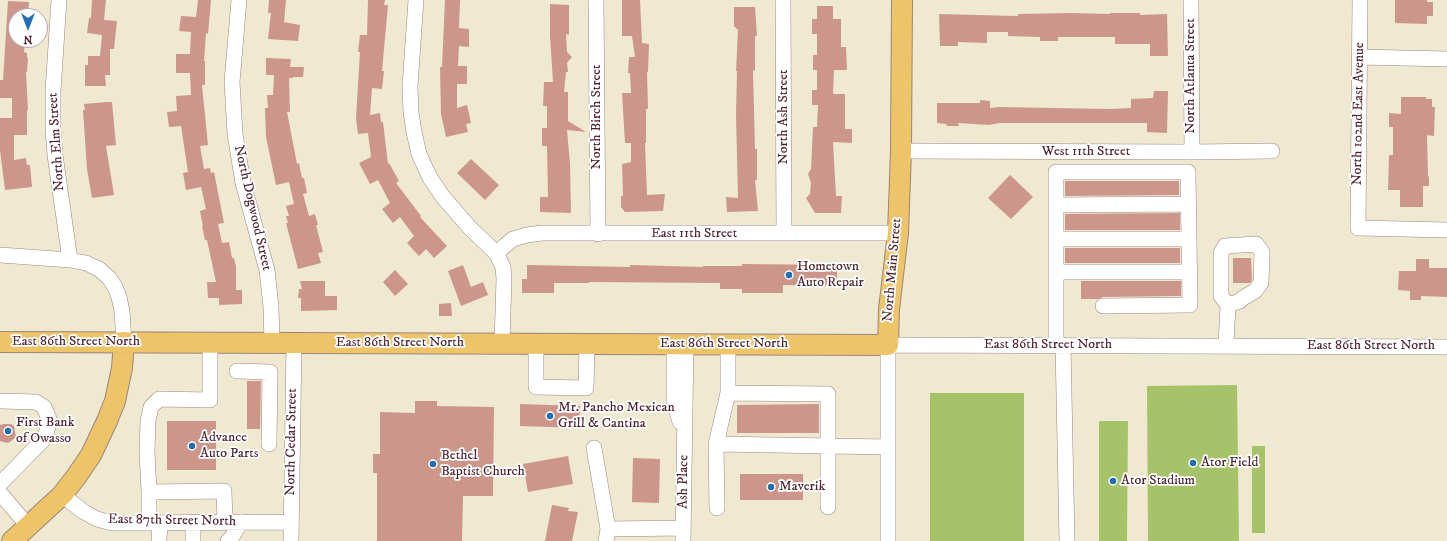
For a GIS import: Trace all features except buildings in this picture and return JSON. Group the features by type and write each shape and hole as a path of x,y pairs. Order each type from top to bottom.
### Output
{"main road":[{"name":"North Main Street","path":"888,345 888,309 898,233 901,151 902,0"},
{"name":"East 86th Street North","path":"0,342 888,345"},
{"path":"12,541 62,495 76,478 91,455 107,422 119,386 124,342"}],"street":[{"name":"North Elm Street","path":"60,0 53,91 53,130 56,163 70,260"},
{"name":"North Dogwood Street","path":"239,0 232,82 235,134 243,183 267,270 271,307 272,343"},
{"path":"416,0 410,86 413,125 419,154 430,178 443,197 470,228 496,253 503,267 502,343"},
{"name":"North Birch Street","path":"596,0 598,234"},
{"name":"North Ash Street","path":"783,0 784,233"},
{"name":"North Atlanta Street","path":"1191,0 1192,152"},
{"name":"North 102nd East Avenue","path":"1360,0 1358,228 1447,230"},
{"path":"1360,57 1447,59"},
{"name":"West 11th Street","path":"901,151 1272,151"},
{"path":"1067,541 1056,272 1056,172 1188,172 1190,305 1103,306"},
{"path":"1056,205 1189,204"},
{"name":"East 11th Street","path":"496,253 513,239 542,233 898,233"},
{"path":"1056,239 1189,238"},
{"path":"0,255 70,260 86,263 99,269 115,287 122,311 124,342"},
{"path":"1056,272 1189,272"},
{"path":"1226,345 1228,304"},
{"path":"159,541 154,523 149,492 147,452 148,421 151,407 159,399 210,400 210,343"},
{"name":"North Cedar Street","path":"291,541 294,343"},
{"path":"536,344 536,387 586,388 587,344"},
{"name":"Ash Place","path":"594,448 607,535 683,534 684,437 680,344"},
{"path":"717,508 716,444 728,393 728,344"},
{"name":"East 86th Street North","path":"888,345 1226,345 1447,347"},
{"name":"North Main Street","path":"888,345 888,541"},
{"path":"237,371 270,372 269,444"},
{"path":"270,387 293,387"},
{"path":"728,393 828,394 828,507"},
{"path":"0,401 36,402 44,407 50,421 44,439 0,484"},
{"path":"716,444 888,447"},
{"path":"149,492 224,491 225,522"},
{"path":"0,493 28,526"},
{"name":"East 87th Street North","path":"62,495 84,512 112,523 291,522"},
{"path":"192,522 193,540"},
{"path":"228,541 241,522"}],"green space":[{"name":"Ator Field","path":"1237,385 1239,541 1148,541 1147,386"},
{"path":"930,393 1024,393 1024,541 930,541"},
{"name":"Ator Stadium","path":"1099,421 1128,421 1127,541 1099,541"},
{"path":"1252,446 1265,446 1265,533 1252,533"}],"place":[{"name":"Hometown Auto Repair","path":"789,275"},
{"name":"Mr. Pancho Mexican Grill & Cantina","path":"550,416"},
{"name":"First Bank of Owasso","path":"8,431"},
{"name":"Advance Auto Parts","path":"192,446"},
{"name":"Ator Field","path":"1193,463"},
{"name":"Bethel Baptist Church","path":"433,464"},
{"name":"Ator Stadium","path":"1113,481"},
{"name":"Maverik","path":"771,487"}]}
